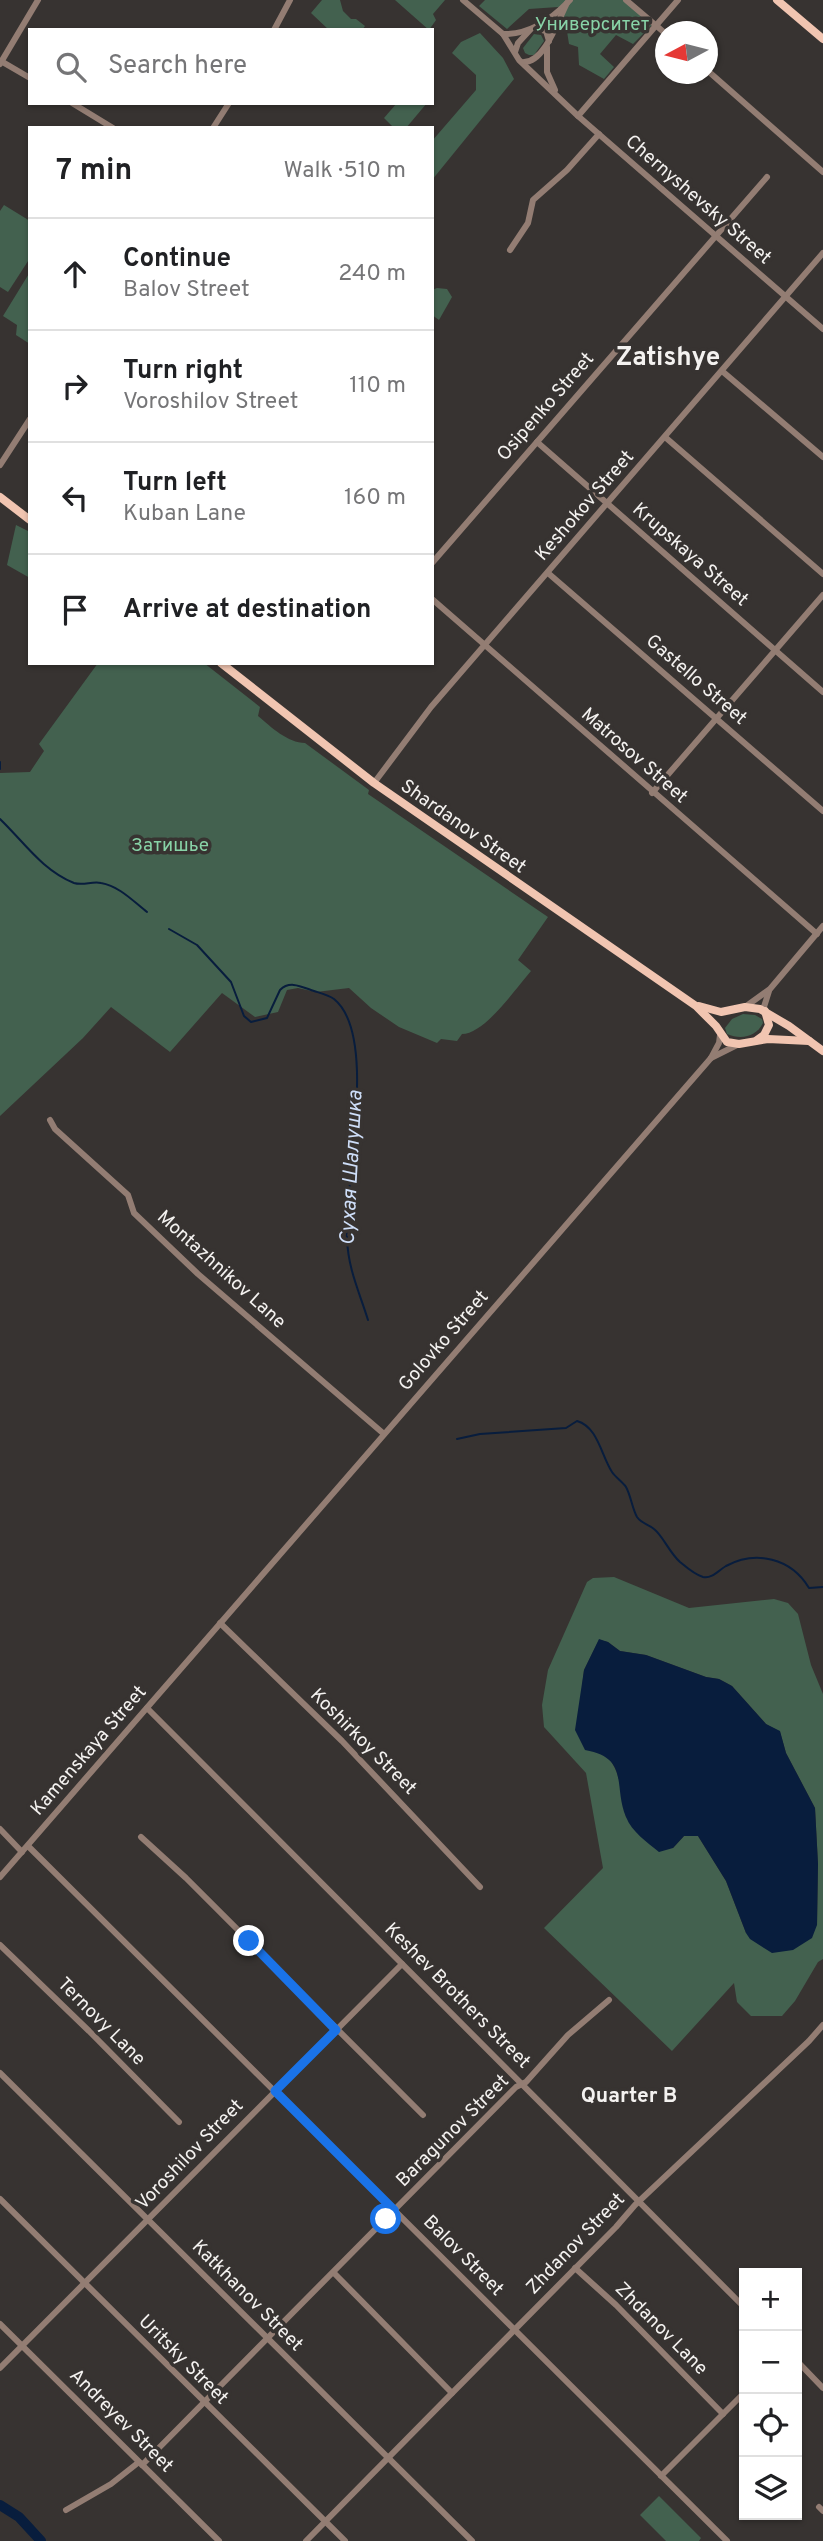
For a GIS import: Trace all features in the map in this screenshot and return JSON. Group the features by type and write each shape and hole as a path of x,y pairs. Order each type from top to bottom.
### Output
{"main road":[{"path":"776,0 823,39"},
{"path":"0,497 28,518"},
{"name":"Shardanov Street","path":"224,665 374,783 546,905 696,1006"},
{"path":"696,1006 730,1012"},
{"path":"696,1006 727,1042 739,1044 757,1040 810,1041"},
{"path":"719,1033 721,1020 730,1012 745,1007 764,1011 823,1051"},
{"path":"757,1040 764,1035 769,1025 764,1011"}],"street":[{"path":"28,77 1,63 38,0"},
{"path":"275,28 290,0"},
{"path":"464,0 503,34 534,29 546,31 549,36 547,72 556,92"},
{"path":"626,0 655,25"},
{"path":"660,21 678,0"},
{"path":"515,54 518,43 569,2"},
{"path":"522,62 532,61 548,44 555,25 569,2"},
{"path":"578,116 620,64 655,27"},
{"name":"Chernyshevsky Street","path":"503,34 522,62 578,116 823,329"},
{"path":"718,80 823,172"},
{"path":"75,105 110,126"},
{"path":"214,126 228,105"},
{"path":"510,250 528,223 533,200 567,170 599,134"},
{"name":"Osipenko Street","path":"434,561 766,177"},
{"name":"Keshokov Street","path":"374,783 432,707 823,253"},
{"path":"722,371 823,457"},
{"path":"0,466 28,422"},
{"path":"665,437 823,574"},
{"name":"Krupskaya Street","path":"537,442 823,692"},
{"name":"Gastello Street","path":"548,573 823,811"},
{"path":"652,793 823,595"},
{"name":"Matrosov Street","path":"434,601 817,934"},
{"path":"745,1007 770,989 823,926"},
{"path":"764,1011 770,989"},
{"path":"711,1058 719,1043 719,1033"},
{"path":"711,1058 739,1044"},
{"name":"Golovko Street","path":"201,1645 711,1058"},
{"name":"Montazhnikov Lane","path":"50,1120 55,1129 128,1195 134,1213 198,1273 384,1434"},
{"name":"Koshirkoy Street","path":"220,1623 342,1741 480,1887"},
{"name":"Kamenskaya Street","path":"0,1877 201,1645"},
{"name":"Keshev Brothers Street","path":"147,1708 215,1773 739,2302"},
{"name":"Balov Street","path":"0,1829 25,1849 275,2091 726,2541"},
{"path":"141,1838 235,1926 423,2115"},
{"name":"Ternovy Lane","path":"0,1945 178,2122"},
{"name":"Voroshilov Street","path":"0,2368 402,1964"},
{"name":"Baragunov Street","path":"66,2510 141,2464 568,2035 609,2000"},
{"name":"Zhdanov Street","path":"306,2541 640,2202 823,2025"},
{"name":"Katkhanov Street","path":"0,2073 472,2541"},
{"name":"Uritsky Street","path":"0,2199 345,2541"},
{"name":"Zhdanov Lane","path":"575,2268 616,2305 723,2414"},
{"path":"334,2273 452,2393"},
{"name":"Andreyev Street","path":"0,2323 219,2541"},
{"path":"802,2366 823,2388"},
{"path":"661,2476 743,2394"}],"green space":[{"path":"322,0 340,0 343,11 351,19 356,19 365,26 327,28 311,13"},
{"path":"395,0 445,0 433,14 436,20 430,28 427,28"},
{"name":"Университет","path":"485,0 623,0 652,25 633,44 616,35 600,54 614,67 604,79 579,65 578,47 569,44 565,19 558,7 529,9 507,29 479,6"},
{"path":"480,33 503,58 514,79 434,178 434,139 476,90 476,75 452,53 461,42"},
{"name":"Университет","path":"534,34 541,35 544,41 534,55 529,55 523,48"},
{"path":"395,105 425,105 408,126 392,126 384,118"},
{"path":"4,205 28,220 28,261 8,292 0,287 0,211"},
{"path":"28,275 28,343 16,335 17,325 3,316"},
{"path":"434,289 447,289 452,297 439,320 434,316"},
{"path":"16,525 28,531 28,577 7,565"},
{"name":"Затишье","path":"97,665 207,665 260,707 258,716 274,729 292,740 305,743 369,790 368,794 548,917 518,960 531,971 500,1009 480,1027 462,1034 457,1041 441,1039 437,1043 399,1027 371,1008 349,988 316,992 298,988 287,990 278,1012 255,1017 222,993 170,1052 111,1007 83,1038 0,1116 0,773 30,772 44,751 39,744"},
{"path":"743,1014 762,1019 760,1028 748,1036 727,1034 725,1028 732,1019"},
{"path":"614,1577 689,1608 774,1599 788,1603 798,1614 811,1665 823,1694 823,1959 818,1962 795,2001 782,2016 751,2016 737,2002 734,1983 672,2051 544,1928 603,1868 586,1773 544,1727 542,1705 548,1670 587,1582 593,1578","holes":["599,1640 608,1642 620,1651 646,1655 706,1677 719,1679 732,1686 766,1724 780,1732 786,1753 815,1808 817,1925 746,1933 726,1881 698,1836 684,1836 673,1848 626,1817 617,1774 604,1753 582,1687 584,1670"]},
{"path":"659,2496 701,2538 699,2541 666,2541 640,2515"}],"water":[{"path":"599,1639 620,1651 646,1655 706,1677 719,1679 732,1686 766,1724 780,1731 786,1753 815,1808 817,1925 812,1938 793,1950 772,1953 750,1939 746,1933 726,1881 698,1836 684,1836 673,1848 659,1852 632,1827 622,1806 618,1775 614,1767 609,1759 585,1750 575,1730 584,1670"}],"waterway":[{"name":"Сухая Шалушка","path":"0,762 0,769"},
{"name":"Сухая Шалушка","path":"0,819 52,871 77,884 98,883 114,887 147,912"},
{"name":"Сухая Шалушка","path":"169,929 197,945 231,982 244,1016 251,1022 267,1018 280,990 288,985 301,986 334,999 347,1017 355,1044 357,1076 347,1238 352,1270 368,1320"},
{"name":"Сухая Шалушка","path":"457,1439 480,1434 566,1428 577,1421 584,1424 594,1435 612,1472 626,1487 637,1517 652,1527 676,1558 694,1573 709,1577 737,1561 761,1558 783,1564 793,1570 809,1588 823,1587"},
{"path":"0,2505 19,2517 41,2541"}],"district":[{"name":"Zatishye","path":"668,358"},
{"name":"Quarter B","path":"629,2096"}],"route":[{"path":"249,1941 336,2030 275,2091 394,2210 386,2219"}]}
